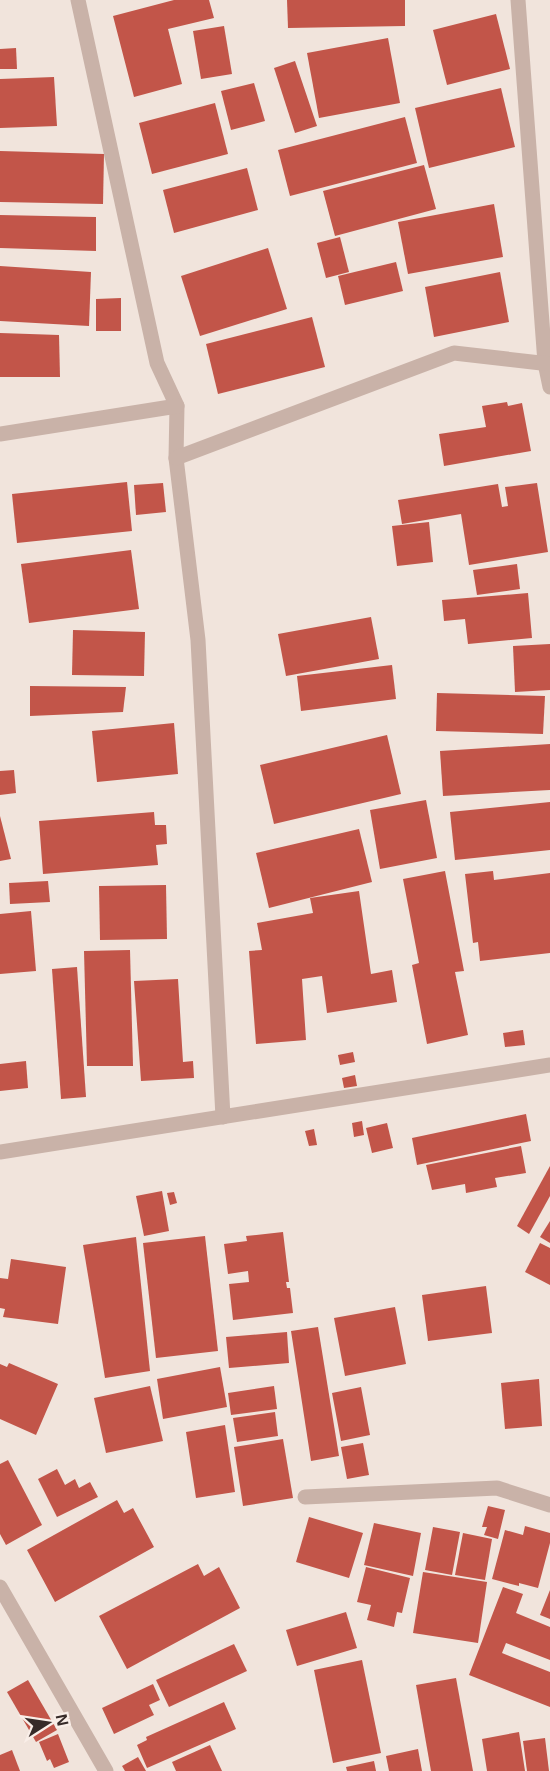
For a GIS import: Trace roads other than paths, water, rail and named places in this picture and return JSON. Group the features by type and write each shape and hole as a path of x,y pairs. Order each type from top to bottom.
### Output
{"street":[{"path":"78,0 157,363 177,406 176,458 198,640 222,1117"},
{"path":"518,0 550,387"},
{"path":"176,458 454,353 548,363"},
{"path":"0,434 177,406"},
{"path":"0,1152 550,1065"},
{"path":"305,1497 497,1488 550,1505"},
{"path":"0,1587 106,1771"}]}
